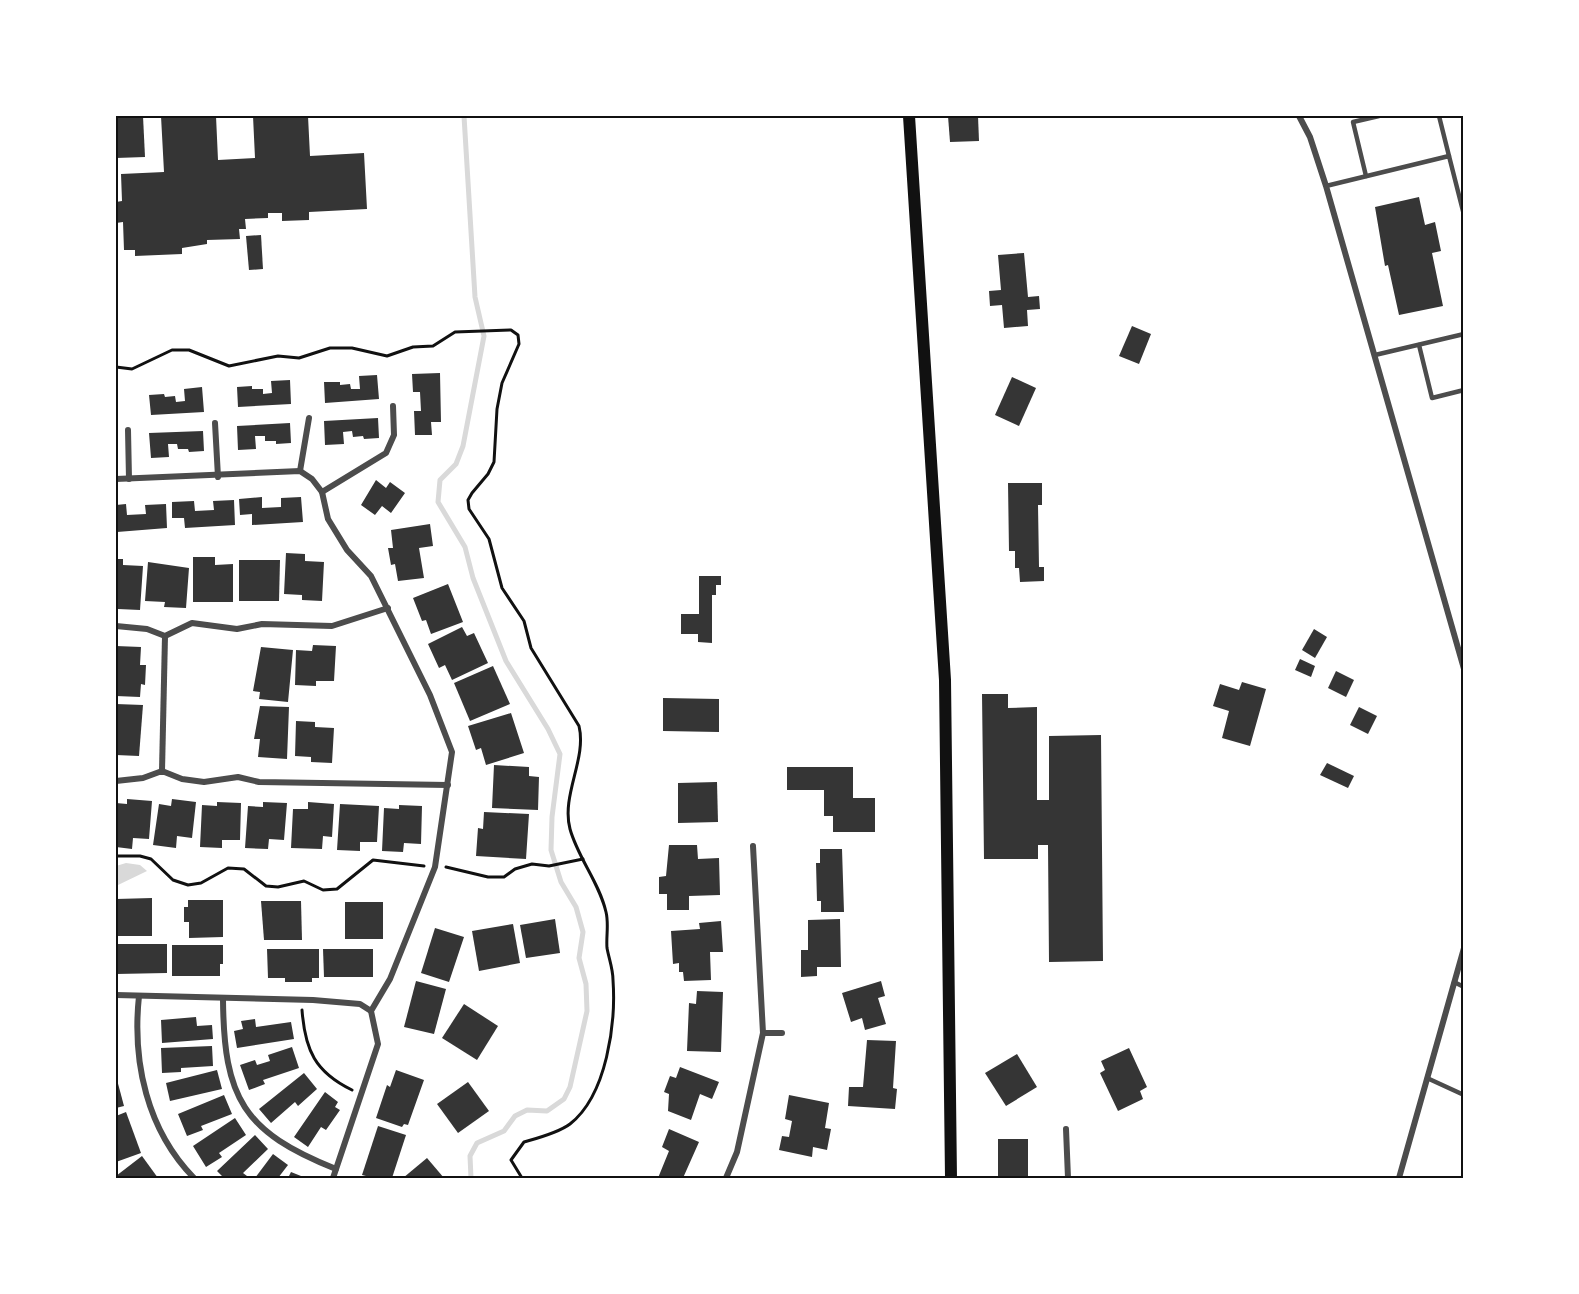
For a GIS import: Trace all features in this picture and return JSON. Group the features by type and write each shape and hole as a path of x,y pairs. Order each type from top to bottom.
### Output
{"main road":[{"path":"909,116 945,680 951,1179"}],"street":[{"path":"1299,116 1311,137 1326,186 1464,669"},
{"path":"322,492 386,453 394,435 393,406"},
{"path":"300,471 309,418"},
{"path":"215,423 218,477"},
{"path":"128,430 129,479"},
{"path":"116,479 218,477 300,471 312,479 322,492 328,519 347,550 371,576 388,608 430,695 452,752 435,867 390,979 371,1011 378,1044 333,1179"},
{"path":"116,626 147,629 165,636 192,623 237,629 262,624 332,626 388,608"},
{"path":"162,771 165,636"},
{"path":"116,781 143,778 162,771 182,779 204,782 238,777 259,782 448,785"},
{"path":"726,1179 737,1152 763,1033 753,846"},
{"path":"1399,1179 1464,948"},
{"path":"116,995 222,1000 302,1000 360,1004 371,1011"},
{"path":"139,996 137,1046 155,1122 178,1161 194,1179"},
{"path":"222,1000 227,1067 245,1108 271,1136 294,1151 336,1169"},
{"path":"763,1033 782,1033"},
{"path":"1066,1129 1068,1179"}],"lane":[{"path":"1366,176 1353,122 1379,116"},
{"path":"1439,116 1464,215"},
{"path":"1326,186 1449,156"},
{"path":"1375,356 1464,334"},
{"path":"1419,345 1432,398 1464,390"},
{"path":"1454,982 1464,987"},
{"path":"1427,1078 1464,1095"}],"path":[{"path":"116,367 132,369 172,350 189,350 230,366 279,356 299,358 330,348 352,348 387,356 413,346 433,346 455,332 512,330 518,335 519,344 502,383 497,409 494,462 488,474 468,500 469,509 489,539 502,588 524,621 531,648 579,726 582,739 569,803 569,827 596,882 607,914 607,946 613,977 611,1043 597,1083 570,1124 524,1142 515,1153 511,1160 522,1179"},
{"path":"116,856 140,856 151,859 173,880 188,885 201,883 228,868 244,869 266,886 304,881 323,890 337,889 374,860 454,867 488,877 504,877 515,869 532,864 549,866 583,859"},
{"path":"302,1000 303,1029 311,1054 322,1072 361,1095"}],"shaded area":[{"path":"126,863 140,865 147,871 116,886 116,866"}],"building":[{"path":"116,116 143,116 145,157 116,158"},
{"path":"161,116 216,116 218,160 255,158 253,116 308,116 310,156 364,153 367,209 309,212 309,220 282,221 282,213 268,213 268,218 245,219 246,229 239,229 240,239 207,240 207,244 182,248 182,254 135,256 135,250 124,250 123,222 116,223 116,202 122,201 121,174 164,172"},
{"path":"948,116 978,116 979,141 950,142"},
{"path":"1419,197 1425,225 1435,222 1441,251 1432,253 1443,306 1399,315 1388,265 1385,266 1375,207"},
{"path":"261,235 263,269 249,270 246,236"},
{"path":"1024,253 1028,297 1039,296 1040,309 1027,310 1028,326 1004,328 1002,305 990,306 989,291 1001,290 998,255"},
{"path":"1132,326 1151,334 1139,364 1119,356"},
{"path":"440,373 441,422 431,422 432,435 415,435 414,411 421,411 420,392 413,392 412,374"},
{"path":"377,375 379,399 325,403 324,382 340,382 340,385 350,384 351,389 360,389 359,376"},
{"path":"1012,377 1036,388 1019,426 995,415"},
{"path":"290,380 291,404 238,407 237,387 252,386 252,389 263,389 263,394 272,393 271,381"},
{"path":"202,387 204,412 151,415 149,395 164,394 165,397 175,396 176,402 185,401 184,389"},
{"path":"378,418 379,438 364,439 363,436 353,437 352,431 343,432 344,444 325,445 324,421"},
{"path":"290,423 291,443 276,444 276,441 265,441 265,436 255,436 256,449 238,450 237,426"},
{"path":"203,431 204,451 189,452 188,449 178,449 177,444 168,444 169,457 151,458 149,433"},
{"path":"376,480 386,488 390,482 405,493 391,513 382,506 375,515 361,505"},
{"path":"1008,483 1042,483 1042,505 1038,505 1039,567 1044,567 1044,581 1020,582 1019,568 1015,568 1015,551 1009,551"},
{"path":"262,497 262,508 281,507 281,498 301,497 303,522 252,525 252,514 240,515 239,499"},
{"path":"234,500 235,525 185,528 184,518 172,518 172,502 194,501 195,511 214,510 213,501"},
{"path":"126,504 127,515 146,514 145,505 166,504 167,528 117,532 116,505"},
{"path":"430,524 433,546 419,548 424,578 398,581 395,564 391,565 388,548 393,548 391,530"},
{"path":"286,553 305,554 305,561 324,562 322,601 302,600 302,595 284,594"},
{"path":"193,557 215,557 215,565 233,564 233,602 193,602"},
{"path":"116,559 123,559 123,565 143,566 140,610 118,609"},
{"path":"239,560 280,560 279,601 239,601"},
{"path":"148,562 189,568 186,608 164,607 165,602 145,601"},
{"path":"699,576 721,576 721,585 716,585 716,595 712,595 712,643 698,642 698,634 681,634 681,614 699,614"},
{"path":"448,584 463,622 431,634 426,620 422,621 413,598"},
{"path":"462,627 467,636 474,633 488,663 452,680 445,665 439,668 428,644"},
{"path":"1314,629 1327,637 1315,658 1302,650"},
{"path":"313,645 336,646 334,681 316,681 316,686 295,685 296,650 312,651"},
{"path":"116,646 141,647 140,665 146,665 145,685 141,684 140,697 116,696"},
{"path":"261,647 293,650 288,702 259,699 260,692 253,691"},
{"path":"1300,659 1315,666 1311,677 1295,670"},
{"path":"493,666 510,704 470,721 454,683"},
{"path":"1336,671 1354,680 1346,697 1328,688"},
{"path":"1242,682 1266,689 1250,746 1222,738 1229,711 1213,706 1220,684 1239,690"},
{"path":"982,694 1008,694 1008,708 1037,707 1037,800 1049,800 1049,736 1101,735 1103,961 1049,962 1048,845 1038,845 1038,859 984,859"},
{"path":"663,698 719,699 719,732 663,731"},
{"path":"116,704 143,705 139,756 116,755"},
{"path":"260,706 289,707 287,759 258,757 260,739 254,739"},
{"path":"1359,707 1377,716 1368,734 1350,725"},
{"path":"511,713 524,753 486,765 481,748 476,750 468,726"},
{"path":"296,721 315,722 315,727 334,728 332,763 311,762 311,757 295,756"},
{"path":"1327,763 1354,776 1348,788 1320,775"},
{"path":"494,765 529,767 529,776 539,777 538,810 492,808"},
{"path":"787,767 853,767 853,798 875,798 875,832 833,832 833,816 824,816 824,790 787,790"},
{"path":"717,782 718,822 678,823 678,783"},
{"path":"127,799 152,801 149,839 133,838 132,849 116,847 116,803 127,804"},
{"path":"172,799 196,802 192,838 177,836 176,848 153,845 159,804 171,806"},
{"path":"217,802 241,803 240,840 222,840 222,848 200,847 202,805 217,806"},
{"path":"263,802 287,803 284,840 269,839 268,849 245,848 248,806 263,807"},
{"path":"308,802 334,804 332,837 323,836 322,849 291,848 293,809 308,809"},
{"path":"340,804 379,806 377,842 360,842 360,851 337,850"},
{"path":"399,805 422,806 421,844 404,843 403,852 382,851 384,808 399,809"},
{"path":"484,812 529,814 526,859 476,856 478,828 483,829"},
{"path":"669,845 697,845 698,859 719,858 720,895 689,896 689,910 667,910 667,894 659,894 659,877 666,876"},
{"path":"820,849 842,849 844,912 821,912 821,901 817,901 816,863 820,863"},
{"path":"152,898 152,936 116,936 116,899"},
{"path":"188,900 223,900 223,937 189,938 189,922 184,922 184,907 188,907"},
{"path":"261,901 301,901 302,940 264,940"},
{"path":"345,902 383,902 383,939 345,939"},
{"path":"555,919 560,953 526,958 520,925"},
{"path":"840,919 841,967 817,967 817,976 801,977 801,950 808,950 808,920"},
{"path":"721,921 723,952 710,952 711,980 684,981 683,972 679,972 679,963 673,964 671,931 700,929 699,923"},
{"path":"513,924 520,963 479,971 472,931"},
{"path":"435,928 464,937 449,982 421,973"},
{"path":"116,944 167,944 167,973 116,974"},
{"path":"172,945 223,945 223,964 220,964 220,976 172,976"},
{"path":"267,949 319,949 319,978 312,978 312,982 285,982 285,978 268,978"},
{"path":"323,949 373,949 373,977 324,977"},
{"path":"416,981 446,989 434,1034 404,1027"},
{"path":"881,981 885,996 878,998 886,1024 865,1030 862,1018 851,1022 842,993"},
{"path":"697,991 723,992 721,1052 687,1051 689,1003 696,1004"},
{"path":"464,1004 498,1026 477,1060 442,1038"},
{"path":"196,1017 197,1026 212,1025 213,1039 162,1043 161,1020"},
{"path":"255,1019 256,1027 291,1022 294,1039 237,1048 234,1031 243,1029 241,1021"},
{"path":"867,1040 896,1041 893,1088 897,1089 895,1109 848,1106 849,1087 863,1087"},
{"path":"212,1046 213,1066 181,1068 181,1072 162,1073 161,1048"},
{"path":"292,1047 299,1068 263,1080 265,1084 249,1090 240,1065 255,1060 257,1065 270,1061 268,1055"},
{"path":"1129,1048 1147,1087 1140,1091 1143,1099 1118,1111 1100,1073 1105,1070 1101,1061"},
{"path":"1017,1054 1037,1087 1006,1106 985,1073"},
{"path":"680,1067 719,1082 712,1099 700,1094 691,1120 668,1111 669,1094 664,1092 670,1076 676,1078"},
{"path":"217,1070 222,1089 170,1101 166,1083"},
{"path":"396,1070 424,1080 408,1125 404,1124 402,1127 376,1118 387,1085 390,1087"},
{"path":"304,1073 317,1089 298,1106 295,1102 271,1123 259,1109"},
{"path":"116,1076 124,1106 116,1108"},
{"path":"468,1082 489,1111 458,1133 437,1104"},
{"path":"325,1092 338,1102 335,1107 340,1110 326,1130 321,1127 308,1147 294,1137"},
{"path":"224,1095 232,1114 201,1126 203,1130 187,1136 178,1114"},
{"path":"789,1095 829,1103 825,1128 831,1129 827,1150 813,1147 812,1157 779,1150 782,1136 789,1137 792,1121 785,1119"},
{"path":"126,1112 141,1153 116,1162 116,1116"},
{"path":"235,1118 246,1135 219,1153 222,1157 206,1167 193,1146"},
{"path":"378,1126 406,1135 392,1178 362,1175"},
{"path":"669,1129 699,1142 683,1178 658,1178 669,1151 662,1147"},
{"path":"255,1135 268,1149 243,1173 247,1176 244,1178 224,1178 217,1171"},
{"path":"998,1139 1028,1139 1028,1178 998,1178"},
{"path":"273,1154 288,1165 278,1178 255,1178"},
{"path":"142,1156 158,1178 116,1178 116,1176"},
{"path":"427,1158 444,1178 403,1178"},
{"path":"291,1172 306,1178 288,1178"}],"waterway":[{"path":"464,116 475,297 484,336 463,446 456,464 440,480 438,502 465,547 473,578 506,661 548,729 560,754 552,817 551,850 561,882 576,907 583,932 579,958 586,984 587,1011 570,1087 564,1099 547,1111 527,1110 515,1116 504,1131 477,1143 470,1156 471,1178"}]}
